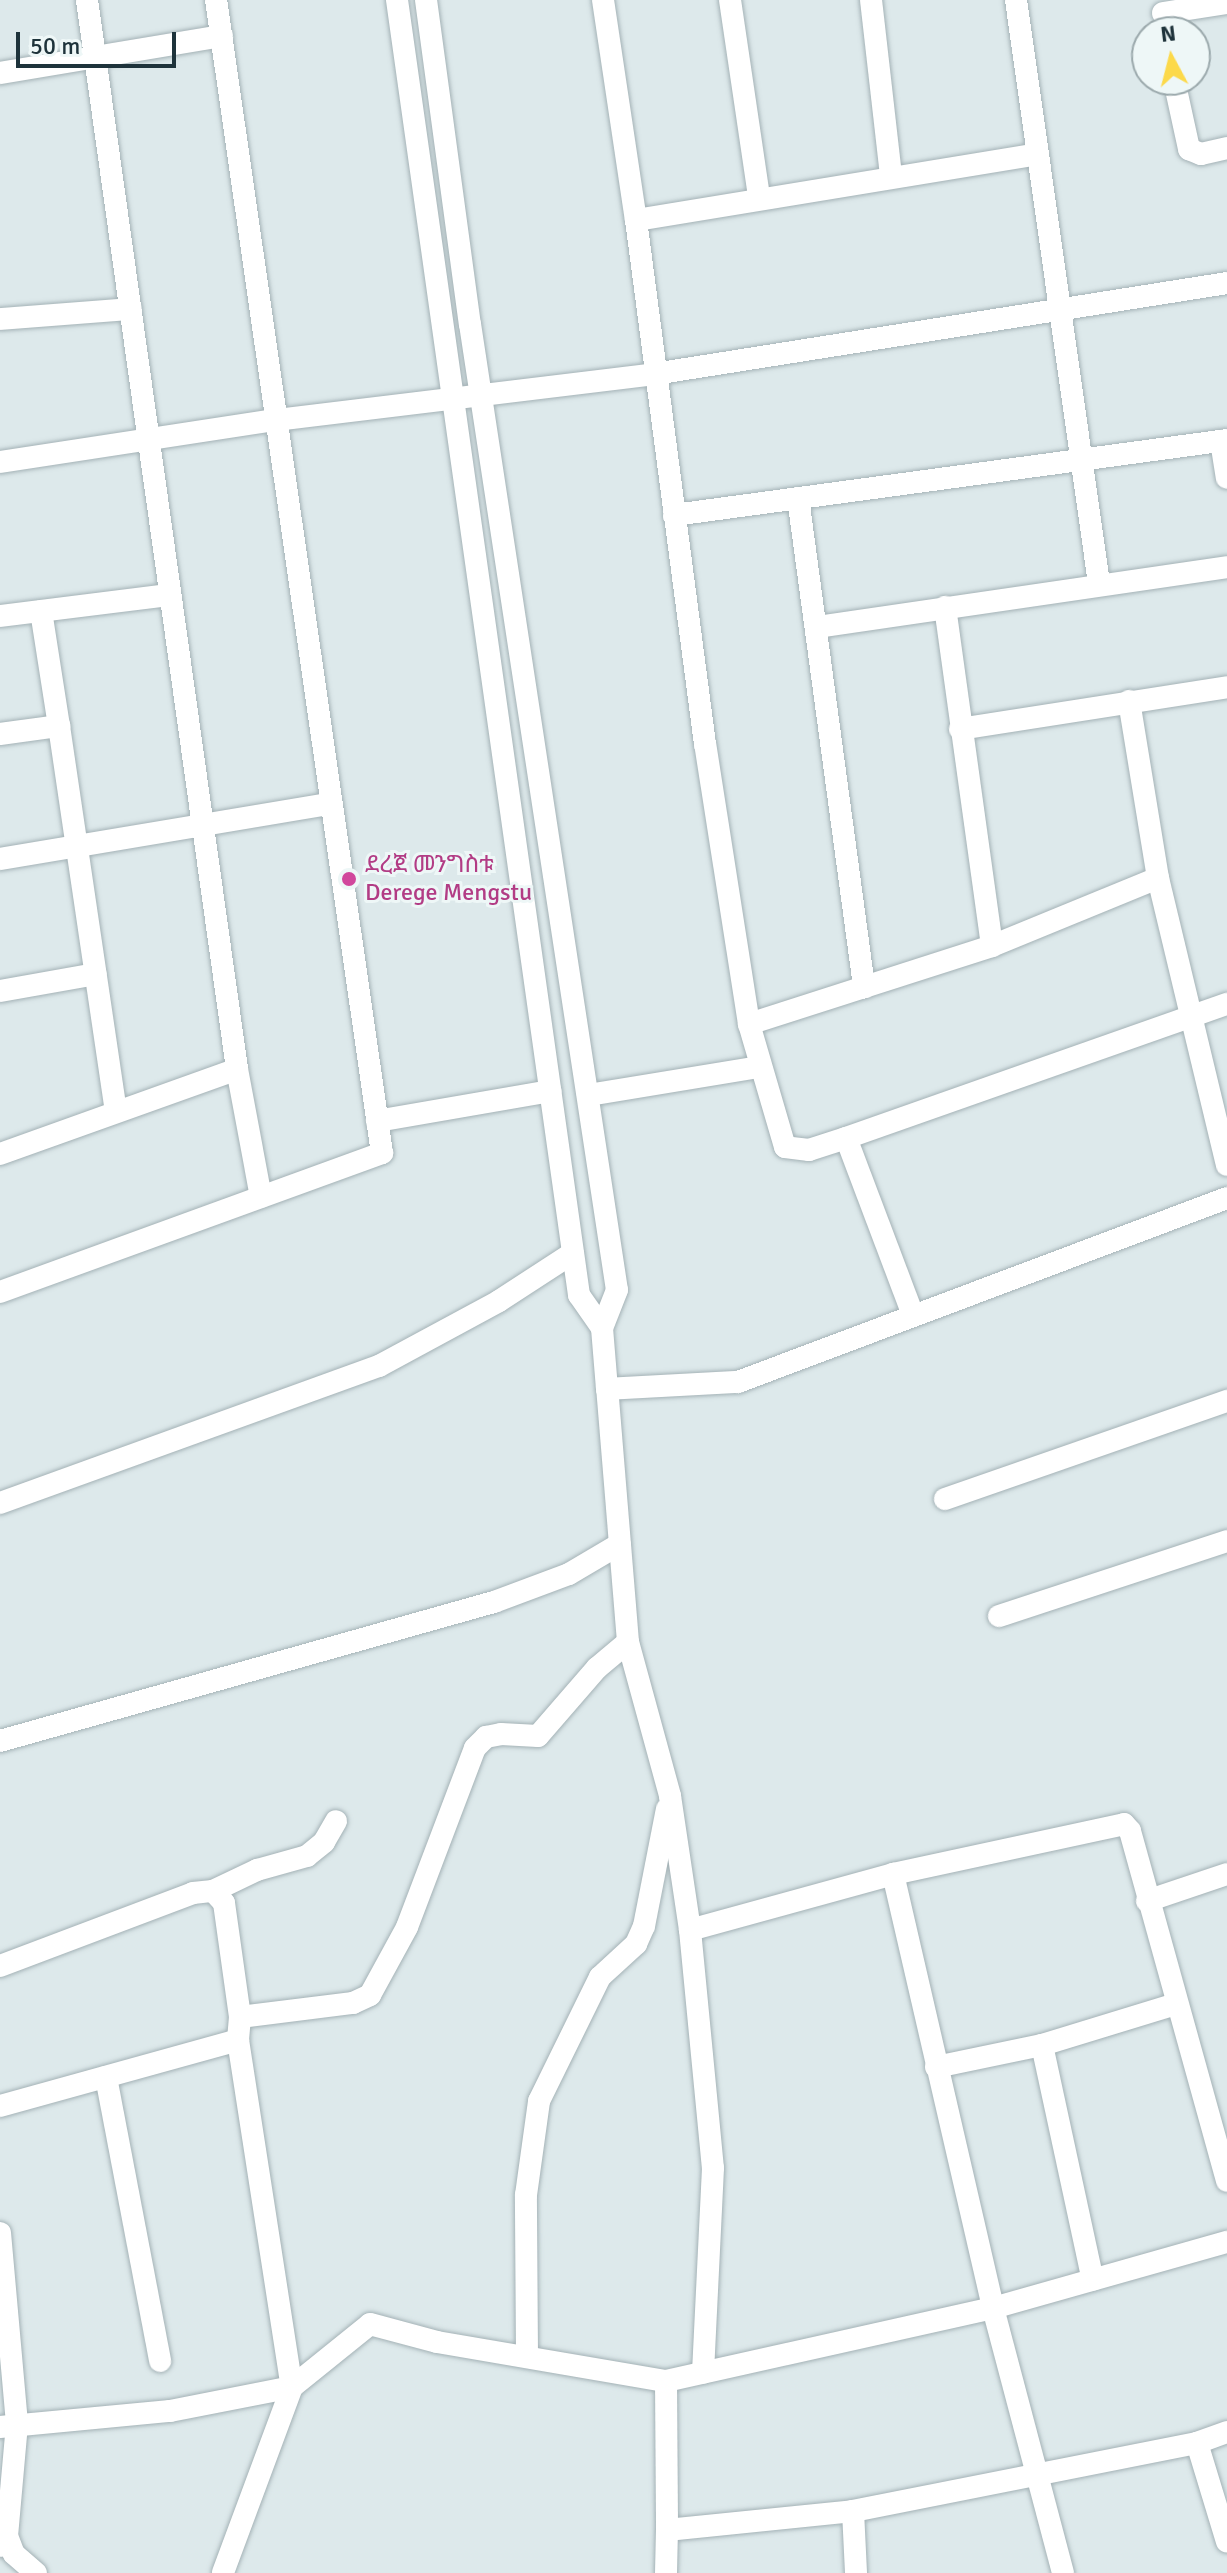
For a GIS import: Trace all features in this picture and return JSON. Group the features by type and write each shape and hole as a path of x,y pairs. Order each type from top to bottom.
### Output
{"street":[{"path":"87,0 92,56 131,309 168,595 237,1069 261,1197"},
{"path":"0,1285 0,1291 382,1153 328,804 216,0"},
{"path":"397,0 579,1295 602,1328"},
{"path":"426,0 481,394 617,1290 602,1328 628,1642 670,1796 690,1930 713,2168 703,2373"},
{"path":"603,0 636,220 674,515 749,1024 759,1067 785,1147 809,1150 1227,1004"},
{"path":"730,0 759,197"},
{"path":"871,0 891,176"},
{"path":"1016,0 1063,307 1099,583"},
{"path":"1164,15 1227,3"},
{"path":"0,73 222,36"},
{"path":"1177,96 1189,149 1201,154 1227,148"},
{"path":"636,220 759,197 1038,154"},
{"path":"0,462 146,437 654,374 1227,283"},
{"path":"1,313 131,309"},
{"path":"674,515 1224,440 1227,478"},
{"path":"798,498 864,988"},
{"path":"817,627 1099,583 1227,567"},
{"path":"0,616 168,595"},
{"path":"945,607 992,946"},
{"path":"41,611 116,1110"},
{"path":"960,729 1227,687"},
{"path":"1129,701 1158,878 1188,1016 1227,1165"},
{"path":"0,734 59,726"},
{"path":"0,859 328,804"},
{"path":"749,1024 992,946 1158,878"},
{"path":"0,991 95,974"},
{"path":"588,1095 759,1067"},
{"path":"0,1154 237,1069"},
{"path":"377,1121 550,1091"},
{"path":"846,1138 913,1315"},
{"path":"607,1389 738,1382 1227,1198"},
{"path":"0,1503 379,1366 499,1301 573,1253"},
{"path":"945,1499 1227,1401"},
{"path":"999,1616 1227,1541"},
{"path":"0,1741 494,1602 569,1574 620,1544"},
{"path":"240,2017 353,2003 370,1995 407,1927 475,1748 486,1737 501,1734 538,1736 597,1668 628,1642"},
{"path":"527,2355 526,2195 539,2101 600,1977 636,1944 644,1926 670,1796"},
{"path":"0,1966 193,1893 213,1891 243,1875 307,1856 324,1842 336,1821"},
{"path":"690,1930 893,1874 1124,1824 1130,1831 1227,2181"},
{"path":"893,1874 993,2308 1063,2573"},
{"path":"1147,1901 1227,1874"},
{"path":"213,1891 224,1903 240,2017 238,2040 292,2387 223,2573"},
{"path":"936,2067 1042,2045 1176,2004"},
{"path":"0,2106 238,2040"},
{"path":"1042,2045 1093,2280"},
{"path":"106,2077 160,2361"},
{"path":"0,2233 8,2425 4,2541 36,2573"},
{"path":"8,2425 170,2411 292,2387 370,2324 437,2342 666,2381 993,2308 1227,2242"},
{"path":"666,2381 666,2573"},
{"path":"667,2530 853,2511 1038,2478 1197,2443 1227,2432"},
{"path":"1197,2443 1227,2542"},
{"path":"853,2511 856,2573"}],"place":[{"name":"ደረጀ መንግስቱ Derege Mengstu","path":"349,879"}]}
